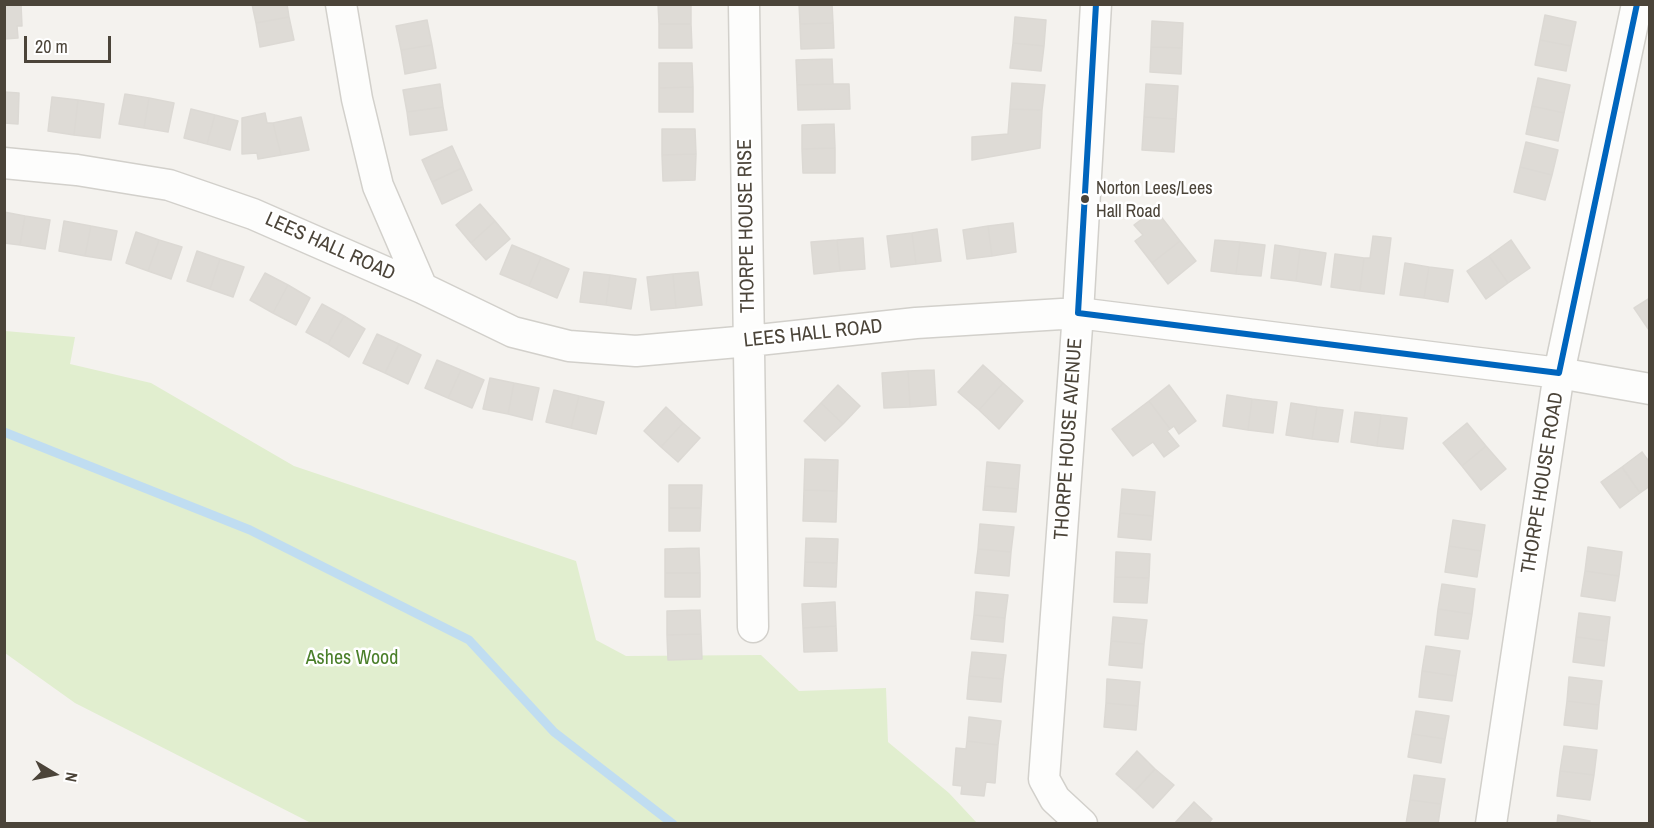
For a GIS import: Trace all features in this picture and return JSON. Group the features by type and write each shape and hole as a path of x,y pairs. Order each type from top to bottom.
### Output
{"street":[{"path":"341,4 357,99 378,186 422,288"},
{"name":"THORPE HOUSE RISE","path":"744,4 753,627"},
{"name":"THORPE HOUSE AVENUE","path":"1082,824 1055,799 1044,779 1078,313 1096,4"},
{"name":"THORPE HOUSE ROAD","path":"1491,824 1559,373 1637,4"},
{"name":"LEES HALL ROAD","path":"4,163 77,170 169,185 253,214 422,288 513,332 569,346 636,351 916,323 1078,313 1559,373 1650,389"}],"green space":[{"name":"Ashes Wood","path":"5,331 75,337 70,364 151,383 294,466 576,561 596,640 626,656 761,655 799,691 886,688 888,742 949,793 977,823 311,823 75,703 5,653"}],"building":[{"path":"4,4 21,4 22,26 17,26 18,38 4,39"},
{"path":"252,4 287,4 289,17 256,23"},
{"path":"658,4 691,4 691,24 659,24"},
{"path":"799,4 832,4 833,23 800,24"},
{"path":"1545,15 1576,22 1571,46 1540,40"},
{"path":"289,17 294,40 260,47 256,23"},
{"path":"1015,17 1046,20 1044,46 1013,43"},
{"path":"427,20 432,45 401,50 396,26"},
{"path":"1152,21 1183,23 1182,48 1151,47"},
{"path":"833,23 834,48 801,49 800,24"},
{"path":"659,24 691,24 692,48 659,48"},
{"path":"1540,40 1571,46 1566,71 1535,65"},
{"path":"1013,43 1044,46 1041,71 1010,68"},
{"path":"432,45 436,68 405,74 401,50"},
{"path":"1151,47 1182,48 1181,74 1150,72"},
{"path":"832,59 833,84 797,85 796,60"},
{"path":"659,63 692,63 693,87 659,88"},
{"path":"1538,78 1570,85 1564,113 1532,106"},
{"path":"1012,83 1045,85 1042,110 1010,109"},
{"path":"440,84 443,107 407,112 403,90"},
{"path":"849,84 850,109 798,110 797,85"},
{"path":"1146,84 1178,86 1176,119 1144,117"},
{"path":"693,87 693,112 659,112 659,88"},
{"path":"4,92 19,93 18,124 4,123"},
{"path":"125,94 149,98 144,128 119,124"},
{"path":"52,97 78,100 74,135 48,131"},
{"path":"149,98 174,103 168,132 144,128"},
{"path":"78,100 104,104 100,138 74,135"},
{"path":"1532,106 1564,113 1558,141 1526,134"},
{"path":"443,107 447,130 410,135 407,112"},
{"path":"191,109 215,115 207,144 184,138"},
{"path":"1010,109 1042,110 1040,148 972,160 972,137 1008,134"},
{"path":"265,113 267,123 273,123 281,155 258,159 257,153 242,154 242,118"},
{"path":"215,115 238,121 230,150 207,144"},
{"path":"301,117 309,150 281,155 273,123"},
{"path":"1144,117 1176,119 1174,152 1142,150"},
{"path":"834,124 835,148 802,149 802,125"},
{"path":"662,129 695,129 696,154 662,155"},
{"path":"1526,142 1558,150 1552,175 1520,167"},
{"path":"452,146 462,168 432,182 422,160"},
{"path":"835,148 835,173 803,173 802,149"},
{"path":"696,154 695,180 663,181 662,155"},
{"path":"1520,167 1552,175 1545,200 1514,192"},
{"path":"462,168 472,190 442,204 432,182"},
{"path":"480,204 495,221 471,243 456,225"},
{"path":"1155,209 1180,241 1152,263 1135,241 1143,235 1134,225"},
{"path":"4,212 25,216 20,245 4,243"},
{"path":"25,216 50,220 45,249 20,245"},
{"path":"64,221 91,226 85,256 59,251"},
{"path":"495,221 510,239 486,260 471,243"},
{"path":"1013,223 1016,252 992,256 988,226"},
{"path":"91,226 117,231 111,260 85,256"},
{"path":"988,226 992,256 967,259 963,230"},
{"path":"937,229 941,261 916,264 912,233"},
{"path":"136,232 159,240 148,271 126,263"},
{"path":"912,233 916,264 891,267 887,236"},
{"path":"1373,236 1391,238 1384,294 1360,291 1364,258 1370,258"},
{"path":"863,238 865,269 840,271 837,240"},
{"path":"159,240 182,247 171,279 148,271"},
{"path":"837,240 840,271 814,274 811,242"},
{"path":"1215,240 1240,242 1236,274 1211,271"},
{"path":"1511,240 1530,268 1508,283 1489,256"},
{"path":"1180,241 1196,261 1168,284 1152,263"},
{"path":"1240,242 1265,245 1261,276 1236,274"},
{"path":"512,245 541,257 529,286 500,274"},
{"path":"1275,245 1300,249 1296,281 1271,278"},
{"path":"1300,249 1326,253 1321,285 1296,281"},
{"path":"197,251 220,259 210,289 187,281"},
{"path":"1335,254 1364,258 1360,291 1331,287"},
{"path":"1489,256 1508,283 1486,299 1467,271"},
{"path":"541,257 569,269 557,298 529,286"},
{"path":"220,259 244,267 233,297 210,289"},
{"path":"1405,263 1429,267 1424,298 1400,295"},
{"path":"1429,267 1453,270 1448,302 1424,298"},
{"path":"584,272 610,275 606,305 580,302"},
{"path":"698,272 702,305 676,308 673,274"},
{"path":"265,273 288,285 273,313 250,300"},
{"path":"673,274 676,308 651,310 647,277"},
{"path":"610,275 636,279 631,309 606,305"},
{"path":"288,285 310,298 296,325 273,313"},
{"path":"1650,298 1650,330 1649,330 1634,308"},
{"path":"322,304 344,316 328,344 306,332"},
{"path":"344,316 365,329 349,357 328,344"},
{"path":"377,334 399,344 385,373 363,363"},
{"path":"399,344 421,355 408,384 385,373"},
{"path":"437,360 461,370 448,398 425,388"},
{"path":"983,365 1003,383 979,410 958,392"},
{"path":"461,370 484,380 472,408 448,398"},
{"path":"934,370 936,405 910,407 908,371"},
{"path":"908,371 910,407 884,408 882,373"},
{"path":"490,378 514,383 508,414 483,409"},
{"path":"514,383 539,388 532,420 508,414"},
{"path":"1003,383 1023,401 999,429 979,410"},
{"path":"838,385 860,406 843,424 821,403"},
{"path":"1169,385 1196,421 1179,434 1174,426 1170,429 1149,401"},
{"path":"554,390 579,396 571,428 546,422"},
{"path":"1227,395 1252,399 1248,430 1223,426"},
{"path":"579,396 604,402 596,434 571,428"},
{"path":"1252,399 1277,402 1273,433 1248,430"},
{"path":"1149,401 1170,429 1167,431 1179,446 1164,457 1153,442 1133,456 1112,429"},
{"path":"821,403 843,424 825,441 804,421"},
{"path":"1291,403 1317,407 1312,439 1286,435"},
{"path":"666,407 683,423 661,447 644,431"},
{"path":"1317,407 1343,410 1338,442 1312,439"},
{"path":"1355,412 1381,415 1377,446 1351,442"},
{"path":"1381,415 1407,418 1403,449 1377,446"},
{"path":"683,423 700,438 678,462 661,447"},
{"path":"1467,423 1486,446 1462,466 1443,443"},
{"path":"1486,446 1506,469 1481,490 1462,466"},
{"path":"1642,452 1650,463 1650,486 1640,493 1622,467"},
{"path":"805,459 838,460 837,491 804,490"},
{"path":"987,462 1020,465 1018,489 985,486"},
{"path":"1622,467 1640,493 1620,508 1601,482"},
{"path":"669,485 702,485 701,508 669,508"},
{"path":"985,486 1018,489 1016,512 983,510"},
{"path":"1122,489 1155,492 1153,516 1120,513"},
{"path":"804,490 837,491 836,522 803,521"},
{"path":"669,508 701,508 700,531 669,531"},
{"path":"1120,513 1153,516 1151,540 1118,537"},
{"path":"1453,520 1485,525 1481,551 1449,546"},
{"path":"980,524 1014,527 1011,552 978,549"},
{"path":"806,538 838,539 837,563 805,562"},
{"path":"1449,546 1481,551 1477,577 1445,572"},
{"path":"1588,547 1622,552 1619,576 1585,571"},
{"path":"699,548 700,573 665,573 665,549"},
{"path":"978,549 1011,552 1009,576 975,573"},
{"path":"1116,552 1150,554 1149,578 1115,577"},
{"path":"805,562 837,563 836,587 804,586"},
{"path":"1585,571 1619,576 1615,601 1581,596"},
{"path":"665,573 700,573 700,597 665,597"},
{"path":"1115,577 1149,578 1147,603 1114,602"},
{"path":"1442,584 1475,589 1472,614 1438,609"},
{"path":"976,592 1008,595 1005,618 974,615"},
{"path":"835,602 836,626 803,628 802,604"},
{"path":"1438,609 1472,614 1468,639 1435,635"},
{"path":"700,610 701,634 667,635 667,611"},
{"path":"1579,613 1610,617 1607,641 1576,637"},
{"path":"974,615 1005,618 1003,642 971,639"},
{"path":"1113,617 1147,620 1144,644 1111,641"},
{"path":"836,626 837,651 804,652 803,628"},
{"path":"701,634 702,659 668,660 667,635"},
{"path":"1576,637 1607,641 1604,666 1573,662"},
{"path":"1111,641 1144,644 1142,668 1109,665"},
{"path":"1426,646 1460,651 1456,676 1422,671"},
{"path":"972,652 1006,655 1003,679 969,676"},
{"path":"1422,671 1456,676 1452,701 1419,697"},
{"path":"969,676 1003,679 1001,702 967,699"},
{"path":"1569,677 1602,681 1599,705 1567,701"},
{"path":"1107,679 1140,682 1138,706 1106,703"},
{"path":"1567,701 1599,705 1597,729 1564,725"},
{"path":"1106,703 1138,706 1136,730 1104,727"},
{"path":"1416,711 1449,716 1445,739 1412,734"},
{"path":"969,717 1001,721 998,745 967,741"},
{"path":"1412,734 1445,739 1441,763 1408,757"},
{"path":"967,741 998,745 995,783 986,782 984,796 961,794 962,786 953,785 956,748 966,749"},
{"path":"1564,746 1597,750 1594,775 1560,771"},
{"path":"1137,751 1155,769 1135,791 1116,774"},
{"path":"1155,769 1174,785 1153,808 1135,791"},
{"path":"1560,771 1594,775 1590,800 1557,796"},
{"path":"1414,775 1445,779 1441,804 1410,800"},
{"path":"1410,800 1441,804 1438,824 1406,824"},
{"path":"1194,802 1212,819 1208,824 1174,824"},
{"path":"1558,815 1590,821 1589,824 1557,824"}],"waterway":[{"path":"4,432 250,530 469,640 554,732 673,824"}],"transit line":[{"path":"1096,4 1078,313 1559,373 1637,4"}],"place":[{"name":"Norton Lees/Lees Hall Road","path":"1085,199"}]}
